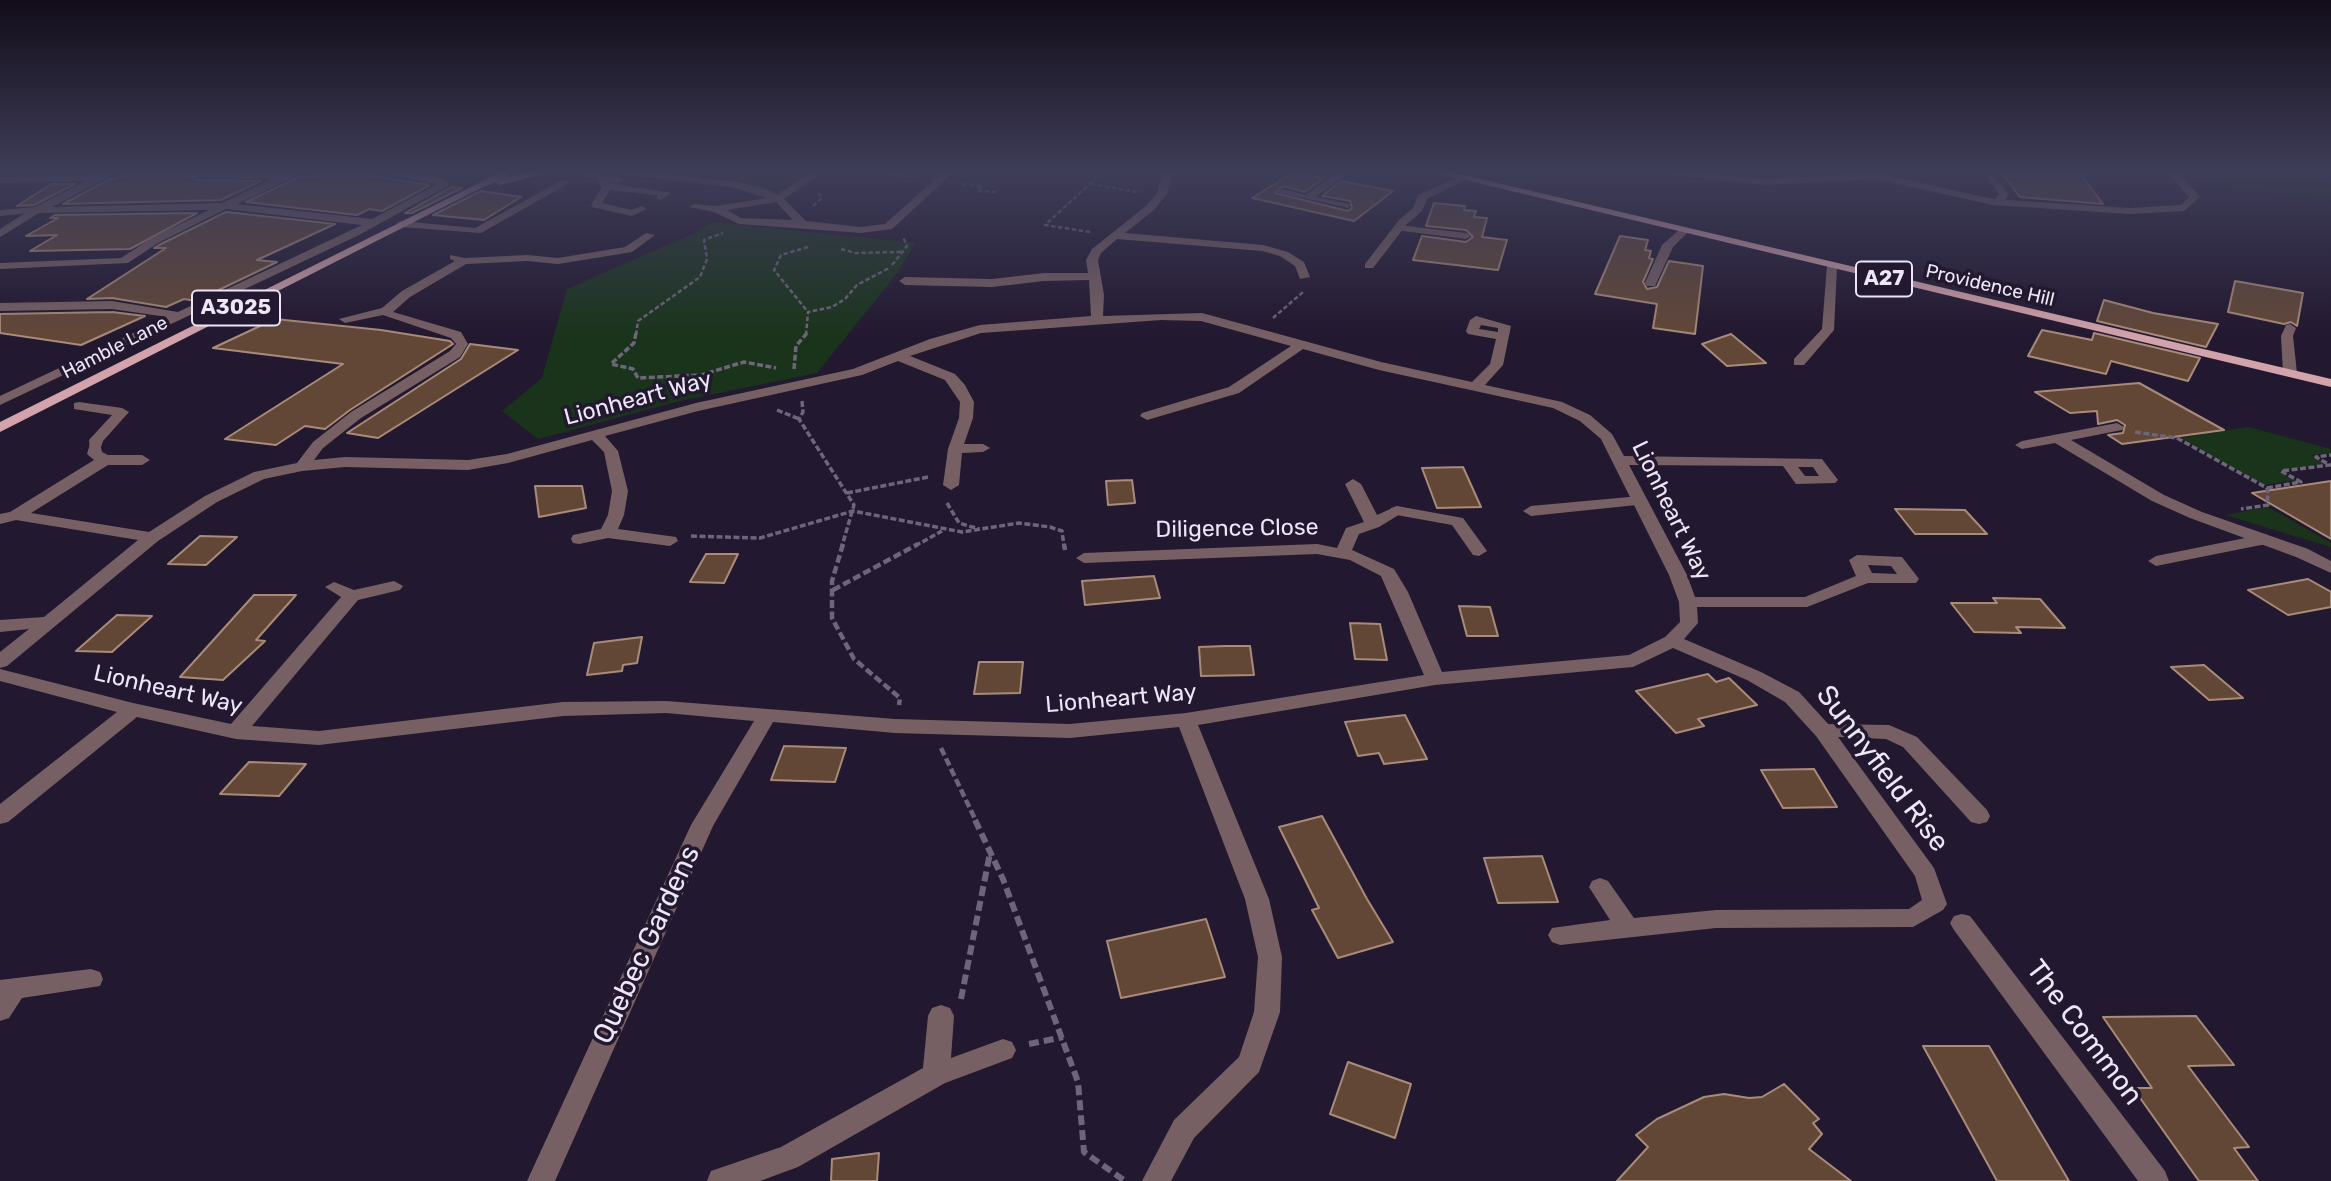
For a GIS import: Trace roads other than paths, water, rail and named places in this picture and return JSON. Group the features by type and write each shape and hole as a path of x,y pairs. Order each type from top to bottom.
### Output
{"main road":[{"name":"Hamble Lane","path":"0,428 395,227"},
{"name":"Providence Hill","path":"1663,227 2331,383"}],"street":[{"path":"0,266 124,261 153,241 183,227"},
{"path":"0,401 366,227"},
{"path":"435,227 477,231 484,227"},
{"path":"833,227 860,230 887,227"},
{"path":"1097,320 1098,295 1092,260 1096,251 1128,227"},
{"path":"1369,266 1399,228 1466,236"},
{"path":"1651,283 1668,245 1683,232"},
{"path":"345,319 386,312 406,294 459,259 527,258 558,261 628,250 650,235"},
{"path":"1116,236 1263,248 1284,254 1300,264 1314,264"},
{"path":"1300,264 1304,277"},
{"path":"1799,362 1828,330 1831,267"},
{"path":"905,281 992,283 1044,277 1093,276"},
{"path":"0,307 126,307 181,316"},
{"path":"302,466 318,445 356,415 455,354 462,344 456,335 386,312"},
{"name":"Lionheart Way","path":"0,662 152,537 211,499 259,475 302,466 345,462 468,465 508,458 795,379 901,357 935,342 980,329 1097,320 1202,317 1475,387 1558,405 1585,418 1607,437 1640,501 1688,602 1689,623 1672,641 1633,661 1435,679 1186,720 1070,731 895,726 666,707 563,709 319,738 236,732 133,710 0,676"},
{"path":"2290,328 2287,336 2290,373"},
{"path":"1475,387 1496,365 1503,337"},
{"path":"1147,416 1234,390 1302,344"},
{"path":"901,357 950,377 967,402 955,449 951,480"},
{"path":"0,388 17,393"},
{"path":"79,406 122,412 96,440 100,454"},
{"path":"2022,445 2117,427"},
{"path":"596,435 611,451 620,491 617,514 608,533"},
{"path":"2058,439 2158,498 2196,515 2302,552 2331,568"},
{"path":"955,449 983,448"},
{"path":"8,517 100,454 142,460"},
{"path":"1619,460 1787,462"},
{"path":"1353,484 1373,524"},
{"path":"1531,511 1640,501"},
{"name":"Diligence Close","path":"1343,552 1352,531 1373,524 1397,511 1457,522 1479,551"},
{"path":"8,517 152,537"},
{"path":"579,539 608,533 670,541"},
{"path":"2156,561 2265,539"},
{"name":"Diligence Close","path":"1084,558 1131,547 1317,549 1343,552 1388,573 1399,592 1435,679"},
{"path":"1688,602 1807,601 1866,578"},
{"path":"236,732 352,596 394,586"},
{"path":"334,587 352,596"},
{"path":"0,626 48,622"},
{"name":"Sunnyfield Rise","path":"1560,935 1716,919 1913,918 1935,904 1926,874 1823,731 1792,697 1754,676 1672,641"},
{"path":"0,816 133,710"},
{"name":"Quebec Gardens","path":"541,1181 702,825 767,716"},
{"path":"1156,1181 1184,1129 1250,1064 1267,1012 1270,957 1257,898 1186,720"},
{"path":"1823,731 1889,732 1910,742 1979,816"},
{"path":"1600,887 1627,927"},
{"name":"The Common","path":"1962,923 2155,1181"},
{"path":"4,997 91,979"},
{"path":"936,1075 940,1024"},
{"path":"721,1181 788,1158 936,1075 1003,1050"}]}
